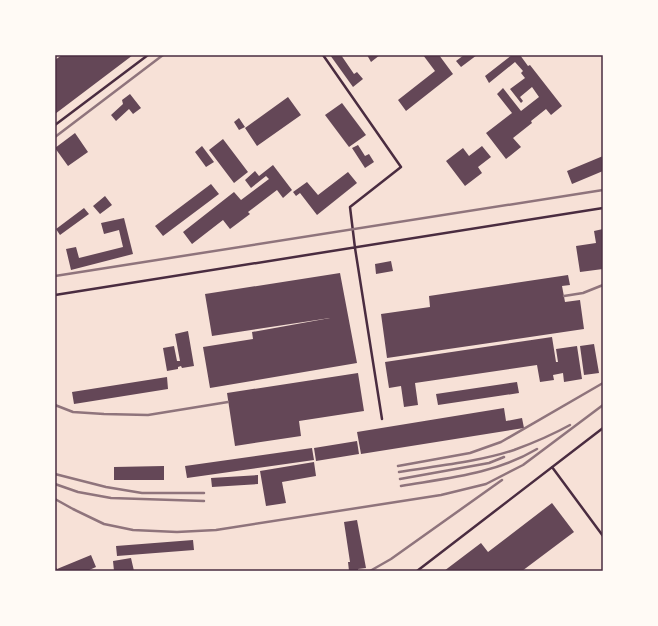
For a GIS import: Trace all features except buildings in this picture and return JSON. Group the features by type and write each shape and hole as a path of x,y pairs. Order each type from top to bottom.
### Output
{"lane":[{"path":"55,125 148,55"},
{"path":"323,55 401,167 350,207 382,419"},
{"path":"55,295 603,208"},
{"path":"417,571 603,428"},
{"path":"552,467 603,536"}],"railway":[{"path":"55,137 163,55"},
{"path":"55,276 603,190"},
{"path":"564,296 583,293 603,285"},
{"path":"398,466 470,453 501,442 603,383"},
{"path":"55,405 73,412 148,415 228,402"},
{"path":"55,499 104,524 133,530 177,532 216,530 441,495 486,484 523,465 603,405"},
{"path":"399,472 486,458 535,442 570,425"},
{"path":"401,486 488,470 537,449"},
{"path":"400,479 489,463 504,457"},
{"path":"55,474 106,487 142,493 204,493"},
{"path":"370,571 391,559 502,480"},
{"path":"55,484 78,492 111,498 204,501"}]}
